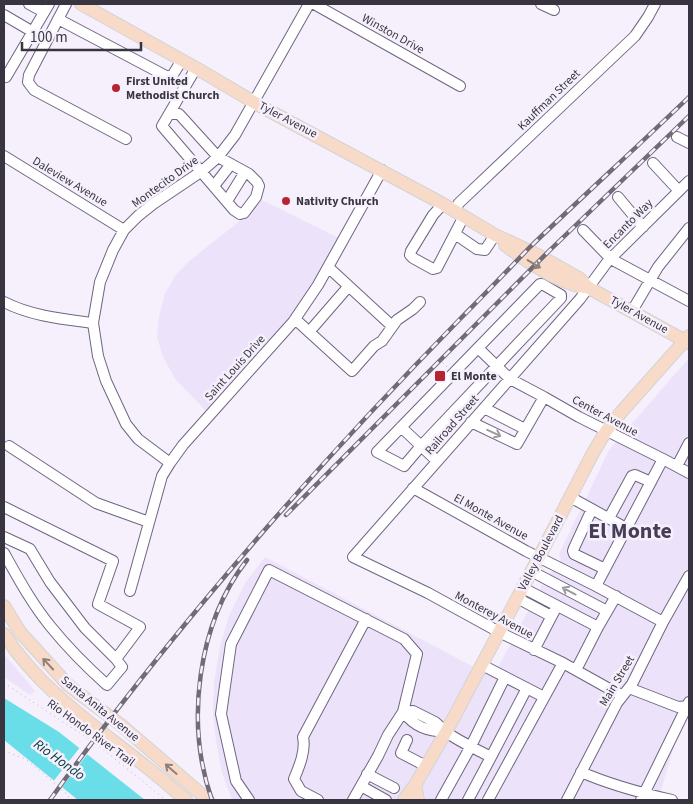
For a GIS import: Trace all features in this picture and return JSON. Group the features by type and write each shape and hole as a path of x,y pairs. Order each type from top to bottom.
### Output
{"main road":[{"name":"Tyler Avenue","path":"81,4 254,102 454,210 495,235 534,253 579,278 589,288 688,340"},
{"name":"Valley Boulevard","path":"404,800 415,786 446,732 606,431 688,340"},
{"name":"Santa Anita Avenue","path":"4,606 20,632 69,686 120,725 208,800"},
{"name":"Santa Anita Avenue","path":"4,634 29,667 59,698 186,800"},
{"path":"415,786 418,800"}],"street":[{"path":"4,76 6,77 47,8 30,4"},
{"path":"66,4 29,75 28,82 34,90 126,139"},
{"name":"Montecito Drive","path":"170,463 138,439 126,424 106,381 98,356 93,323 100,282 113,250 124,230 138,216 202,171 218,157 235,135 309,4"},
{"name":"Winston Drive","path":"314,4 460,86"},
{"path":"542,4 554,10"},
{"name":"Kauffman Street","path":"454,210 635,36 655,4"},
{"path":"4,15 33,32"},
{"path":"58,19 166,76 172,76 182,60"},
{"path":"169,114 179,114 218,157 254,177 259,186 256,197 244,213 236,212 162,126 169,114 196,68"},
{"path":"678,136 689,142"},
{"name":"Daleview Avenue","path":"4,156 124,230"},
{"path":"653,163 679,191"},
{"path":"214,186 231,164"},
{"name":"Saint Louis Drive","path":"130,591 162,476 183,445 295,319 318,285 382,170"},
{"path":"227,201 245,172"},
{"name":"Encanto Way","path":"589,288 611,259 689,181"},
{"path":"618,197 643,227"},
{"path":"454,210 455,234 437,268 435,269 413,258 410,255 411,251 433,215 454,210"},
{"path":"583,230 611,259 689,301"},
{"path":"632,311 658,267 689,230"},
{"path":"455,234 477,249 485,250 495,235"},
{"path":"328,267 392,326"},
{"path":"540,284 561,295 561,298 496,366 404,466 377,452 540,284"},
{"path":"309,332 348,287"},
{"name":"Railroad Street","path":"354,557 589,288"},
{"path":"4,302 26,311 93,323"},
{"path":"295,319 352,371 374,346 382,341 397,320 420,302"},
{"name":"Center Avenue","path":"478,348 510,379 579,417 689,473"},
{"path":"471,422 517,444 544,397"},
{"path":"484,408 525,429"},
{"path":"401,427 437,461"},
{"path":"677,466 689,443"},
{"path":"9,446 96,503 149,522"},
{"path":"596,586 663,459"},
{"path":"608,518 632,476 635,475 651,482"},
{"name":"El Monte Avenue","path":"413,488 539,557 664,622"},
{"path":"570,497 626,528"},
{"path":"4,507 113,561 98,604 140,627 116,658"},
{"path":"592,509 573,551 574,554 605,569"},
{"path":"4,537 30,549 50,582 86,628 116,658 122,668 107,685 75,655 50,627 25,591 4,552"},
{"name":"Monterey Avenue","path":"354,557 428,593 615,692 626,691 678,708 689,705"},
{"path":"249,800 236,781 220,714 231,644 269,570 404,639 417,654 403,712 352,800"},
{"path":"531,571 607,611"},
{"name":"Main Street","path":"567,800 689,576"},
{"path":"520,593 557,606 598,627"},
{"path":"520,593 551,616"},
{"path":"576,670 616,596"},
{"path":"534,650 557,606"},
{"path":"318,800 301,791 294,779 300,764 304,743 303,737 366,619"},
{"path":"488,800 563,663"},
{"path":"482,665 544,697"},
{"path":"441,800 471,746 505,677"},
{"path":"468,800 527,688"},
{"path":"643,797 689,705"},
{"path":"403,712 409,720 426,730 446,732 457,740 491,757"},
{"path":"407,740 401,753 426,766"},
{"path":"581,772 643,797 665,799"},
{"path":"368,774 394,788"},
{"path":"360,786 386,800"}],"path":[{"path":"511,287 516,292"},
{"path":"439,359 445,365"},
{"name":"Rio Hondo River Trail","path":"4,683 95,744 166,800"},
{"path":"4,750 23,758 65,792 71,800"}],"shaded area":[{"path":"262,200 343,240 318,285 210,415 176,380 163,357 157,337 159,316 165,294 175,276 189,261 236,224"},
{"path":"689,358 689,712 678,733 658,800 232,800 222,773 216,741 213,713 214,683 220,646 229,616 245,583 265,557 493,677 547,575 561,560 559,554 609,450"},
{"path":"4,654 35,691 30,695 4,677"}],"water":[{"name":"Rio Hondo","path":"4,698 59,732 145,800 78,800 4,740"}],"pier":[{"path":"81,746 89,752 60,790 52,783"}],"railway":[{"path":"50,800 145,673 195,611 352,432 529,248 689,97"},
{"path":"286,515 549,251 689,116"},
{"path":"212,800 204,770 199,739 198,708 201,676 207,644 217,614 230,586 247,560"}],"place":[{"name":"First United Methodist Church","path":"116,88"},
{"name":"Nativity Church","path":"286,201"},
{"name":"El Monte","path":"440,376"}],"district":[{"name":"El Monte","path":"630,531"}]}
